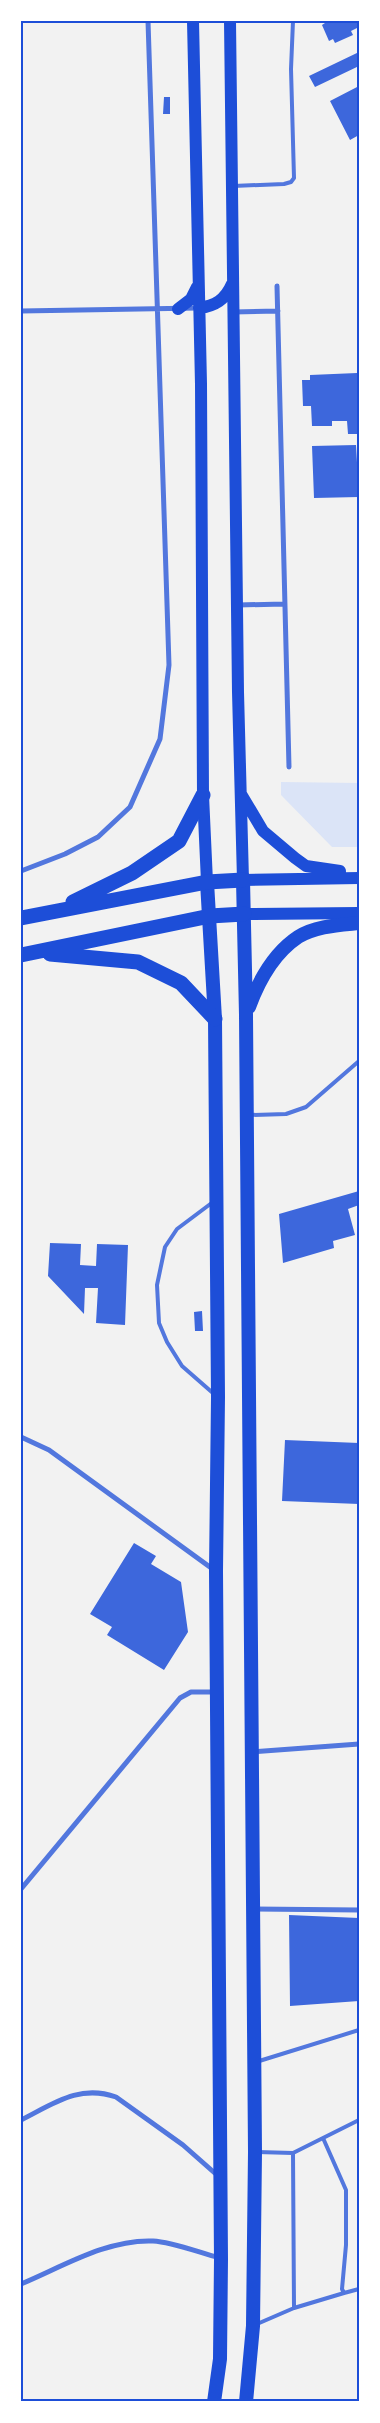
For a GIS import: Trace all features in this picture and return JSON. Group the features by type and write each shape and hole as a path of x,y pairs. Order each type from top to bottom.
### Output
{"highway":[{"path":"26,918 86,897 124,877 179,841 203,795"},
{"path":"26,918 208,882 243,880 247,1115 255,2152 253,2326 246,2402"},
{"path":"208,882 215,1019 218,1397 216,1571 221,2258 220,2358 214,2402"},
{"path":"28,954 210,916 244,914"},
{"path":"246,1015 257,985 275,958 298,937 326,927 359,923"},
{"path":"28,954 138,962 181,982 215,1019"}],"main road":[{"path":"192,21 199,308 203,795 208,882"},
{"path":"230,21 232,284 243,880 359,878"},
{"path":"178,309 191,299 198,284"},
{"path":"199,308 212,306 219,302 232,284"},
{"path":"240,792 263,831 294,858 306,866 322,870 359,873"},
{"path":"244,914 359,913"}],"street":[{"path":"21,871 65,854 98,837 130,807 160,740 169,665 148,21"},
{"path":"277,286 289,767"},
{"path":"21,311 199,308"},
{"path":"233,312 278,310"},
{"path":"238,605 284,604"},
{"path":"21,1437 49,1450 216,1571"},
{"path":"21,1889 180,1698 191,1692 218,1692"},
{"path":"252,1752 359,1744"},
{"path":"253,1909 359,1910"},
{"path":"21,2120 78,2093 104,2092 116,2097 176,2140 219,2176"},
{"path":"21,2284 103,2249 131,2241 155,2241 221,2258"}],"lane":[{"path":"232,186 284,184 291,182 294,178 291,69 293,21"},
{"path":"247,1115 286,1114 306,1107 359,1061"},
{"path":"216,1200 176,1229 165,1247 157,1285 159,1323 167,1342 182,1366 218,1397"},
{"path":"254,2063 359,2030"},
{"path":"255,2152 293,2153 359,2120"},
{"path":"323,2138 346,2190 344,2293"},
{"path":"293,2153 294,2308"},
{"path":"253,2326 294,2308 359,2289"}],"shaded area":[{"path":"281,782 359,783 359,847 332,847 281,795"}],"building":[{"path":"324,21 359,21 359,27 351,31 353,35 335,43 333,39 329,41 322,25 325,23"},
{"path":"359,52 359,66 315,87 309,76"},
{"path":"359,86 359,135 350,140 330,101"},
{"path":"164,97 170,97 170,114 163,114"},
{"path":"357,373 359,434 348,434 347,421 332,421 332,426 312,426 311,406 303,406 302,380 310,380 310,375"},
{"path":"356,445 359,497 314,498 312,446"},
{"path":"359,1191 359,1205 348,1209 355,1235 333,1241 334,1248 283,1263 279,1214"},
{"path":"50,1243 81,1244 80,1265 96,1266 97,1244 128,1245 125,1325 96,1323 98,1288 85,1288 84,1314 48,1276"},
{"path":"202,1311 203,1331 195,1331 194,1312"},
{"path":"285,1440 359,1443 359,1504 282,1501"},
{"path":"134,1543 156,1556 151,1564 181,1582 188,1632 164,1670 107,1635 112,1627 90,1614"},
{"path":"289,1915 359,1918 359,2001 290,2006"}]}
